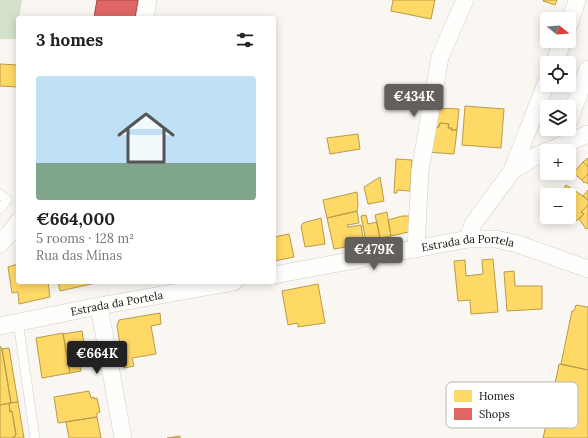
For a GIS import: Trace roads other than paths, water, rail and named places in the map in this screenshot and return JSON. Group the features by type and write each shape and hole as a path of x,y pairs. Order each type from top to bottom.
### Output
{"street":[{"path":"146,16 148,0"},
{"path":"416,249 420,171 440,57 465,0"},
{"path":"573,12 577,0"},
{"path":"576,102 588,69"},
{"path":"468,239 473,224 512,171 543,92"},
{"path":"564,144 588,134"},
{"path":"512,171 540,154"},
{"path":"0,244 16,225"},
{"name":"Estrada da Portela","path":"276,275 468,239 496,239 518,244 588,269"},
{"name":"Estrada da Portela","path":"0,326 223,284"},
{"path":"100,306 123,438"}],"lane":[{"path":"0,194 7,200 0,209"},
{"path":"18,322 35,438"}]}
